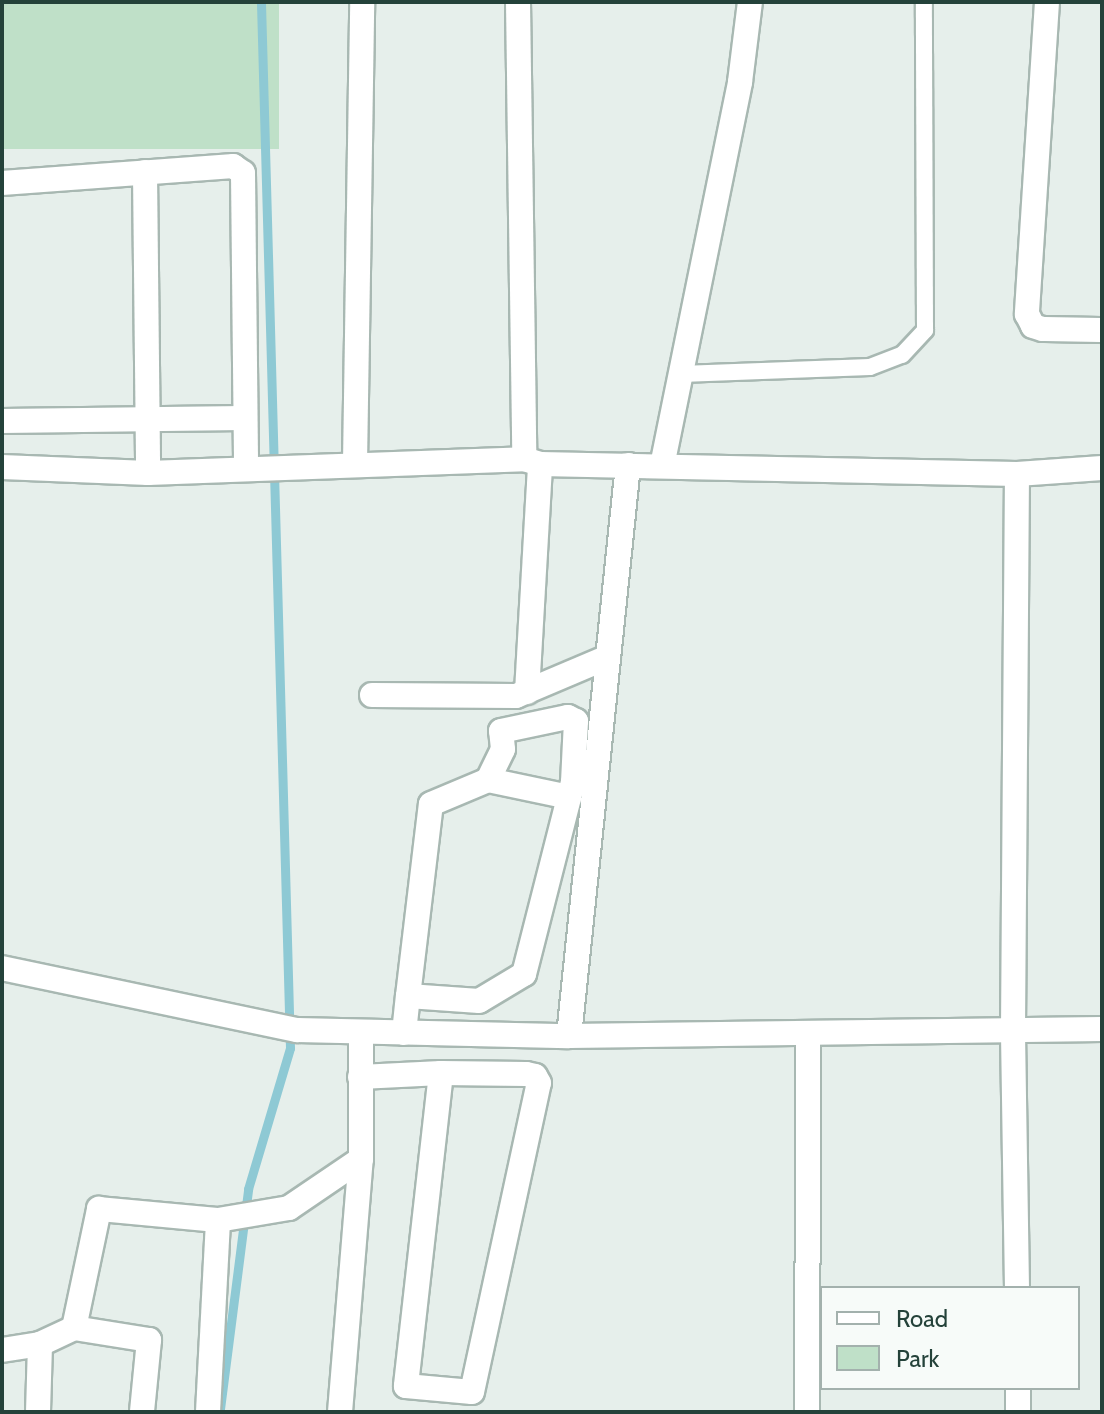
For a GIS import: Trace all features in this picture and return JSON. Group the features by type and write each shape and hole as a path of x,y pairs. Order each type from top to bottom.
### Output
{"street":[{"path":"355,463 362,2"},
{"path":"518,2 532,461 527,692"},
{"path":"662,466 740,82 750,2"},
{"path":"1047,2 1027,314 1033,326 1043,329 1102,330"},
{"path":"2,183 233,166 243,173 244,418 250,468"},
{"path":"145,172 148,473"},
{"path":"2,421 244,418"},
{"path":"2,467 148,473 355,463 532,461 1017,474 1102,468"},
{"path":"408,996 479,1001 519,980 579,788 608,657 628,465"},
{"path":"1017,474 1013,1030 1017,1286"},
{"path":"372,695 475,698 527,692 608,657"},
{"path":"488,780 503,749 501,731 568,717 576,721 579,733 579,788 569,1036"},
{"path":"404,1033 431,804 488,780 579,788"},
{"path":"2,968 297,1030 569,1036 1102,1029"},
{"path":"340,1412 361,1159 361,1032"},
{"path":"807,1412 808,1035"},
{"path":"360,1077 441,1073 526,1074 535,1076 539,1083 472,1392 406,1386 441,1073"},
{"path":"74,1328 99,1209 222,1219 263,1216 289,1208 361,1159"},
{"path":"208,1412 222,1219"},
{"path":"2,1350 40,1344 74,1328 149,1340 142,1412"},
{"path":"38,1412 40,1344"},
{"path":"1018,1390 1018,1412"}],"lane":[{"path":"681,374 870,367 902,355 925,330 924,2"}],"green space":[{"path":"2,2 279,2 279,149 2,149"}],"waterway":[{"path":"220,1409 248,1189 290,1048 261,2"}]}
